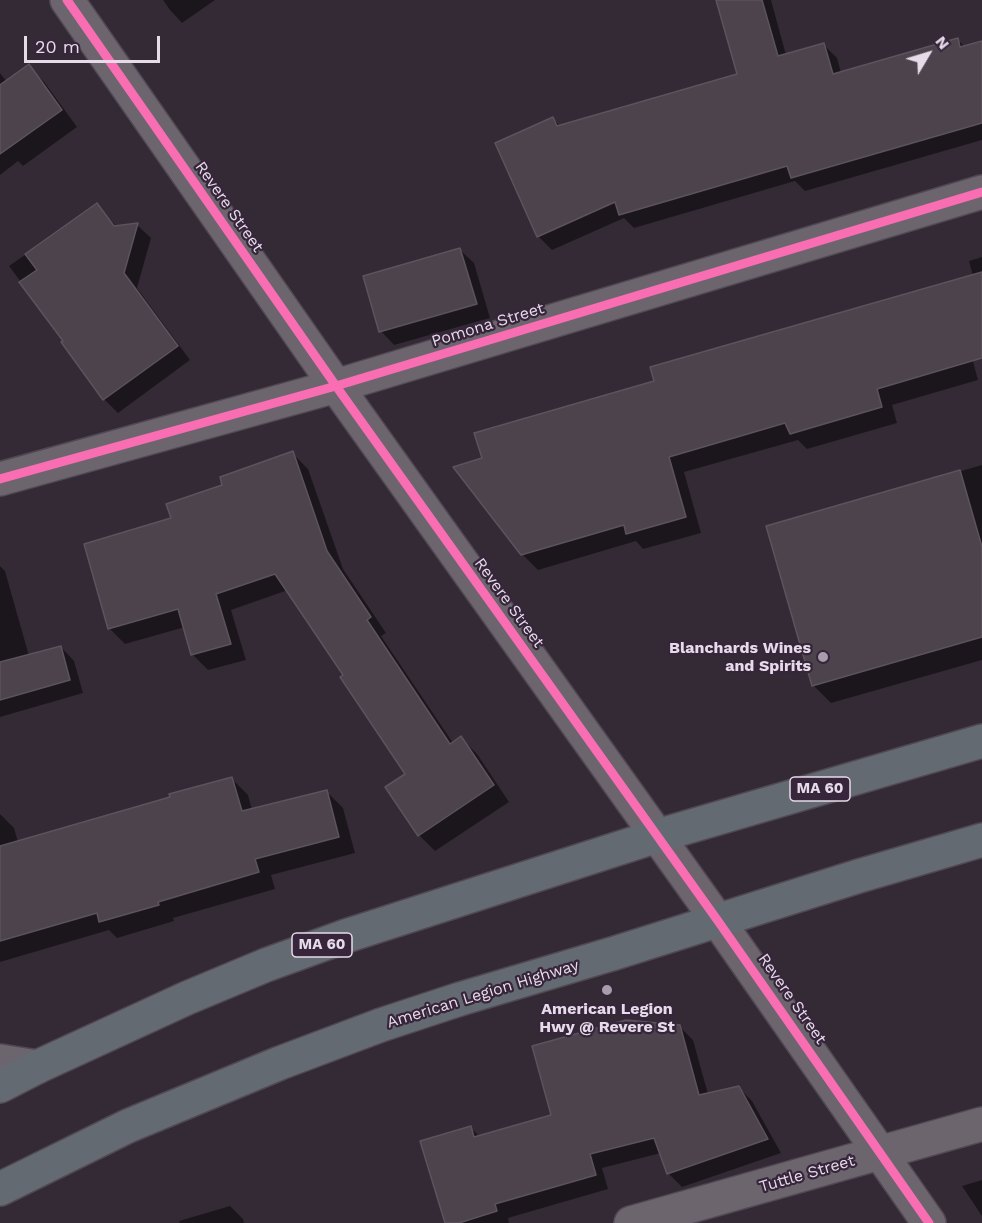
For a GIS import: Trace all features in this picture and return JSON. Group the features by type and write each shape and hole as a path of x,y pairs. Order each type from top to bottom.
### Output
{"highway":[{"name":"MA 60","path":"0,1086 187,998 266,965 420,911 657,836 982,741"},
{"name":"American Legion Highway","path":"0,1189 128,1126 339,1041 460,999 982,840"}],"street":[{"name":"Revere Street","path":"67,0 336,386 718,921 929,1223"},
{"name":"Pomona Street","path":"0,479 336,386 982,192"},
{"path":"0,1061 37,1067"},
{"name":"Tuttle Street","path":"631,1223 982,1124"}],"building":[{"path":"716,0 762,0 778,56 824,43 833,74 958,38 960,47 982,41 982,123 791,178 787,166 619,215 615,202 537,237 495,143 553,117 557,126 737,74"},
{"path":"29,64 62,110 0,154 0,85"},
{"path":"97,203 114,226 138,223 124,273 178,346 103,400 19,282 37,270 25,254"},
{"path":"460,248 477,304 379,332 363,276"},
{"path":"982,272 982,358 877,389 882,407 790,434 785,423 669,457 686,517 626,534 624,525 521,555 453,467 482,458 474,433 654,381 650,367"},
{"path":"293,451 327,551 371,617 367,620 450,744 461,736 494,785 418,836 385,787 405,774 340,677 343,675 275,574 216,594 231,644 191,655 178,609 108,629 84,544 171,518 166,504 222,485 220,477"},
{"path":"960,470 982,547 982,637 812,686 766,526"},
{"path":"61,646 70,680 0,700 0,662"},
{"path":"232,777 242,811 327,790 339,837 255,859 259,872 158,902 159,905 99,922 97,913 0,941 0,846"},
{"path":"626,1020 680,1025 699,1095 739,1086 768,1139 667,1174 654,1138 590,1154 596,1175 495,1204 497,1211 459,1223 445,1223 420,1141 471,1126 474,1137 551,1115 532,1046"}],"cycle path":[{"path":"67,0 336,386 718,921 929,1223"},
{"path":"0,479 336,386 982,192"}],"place":[{"name":"Blanchards Wines and Spirits","path":"823,657"},
{"name":"American Legion Hwy @ Revere St","path":"607,990"}]}
